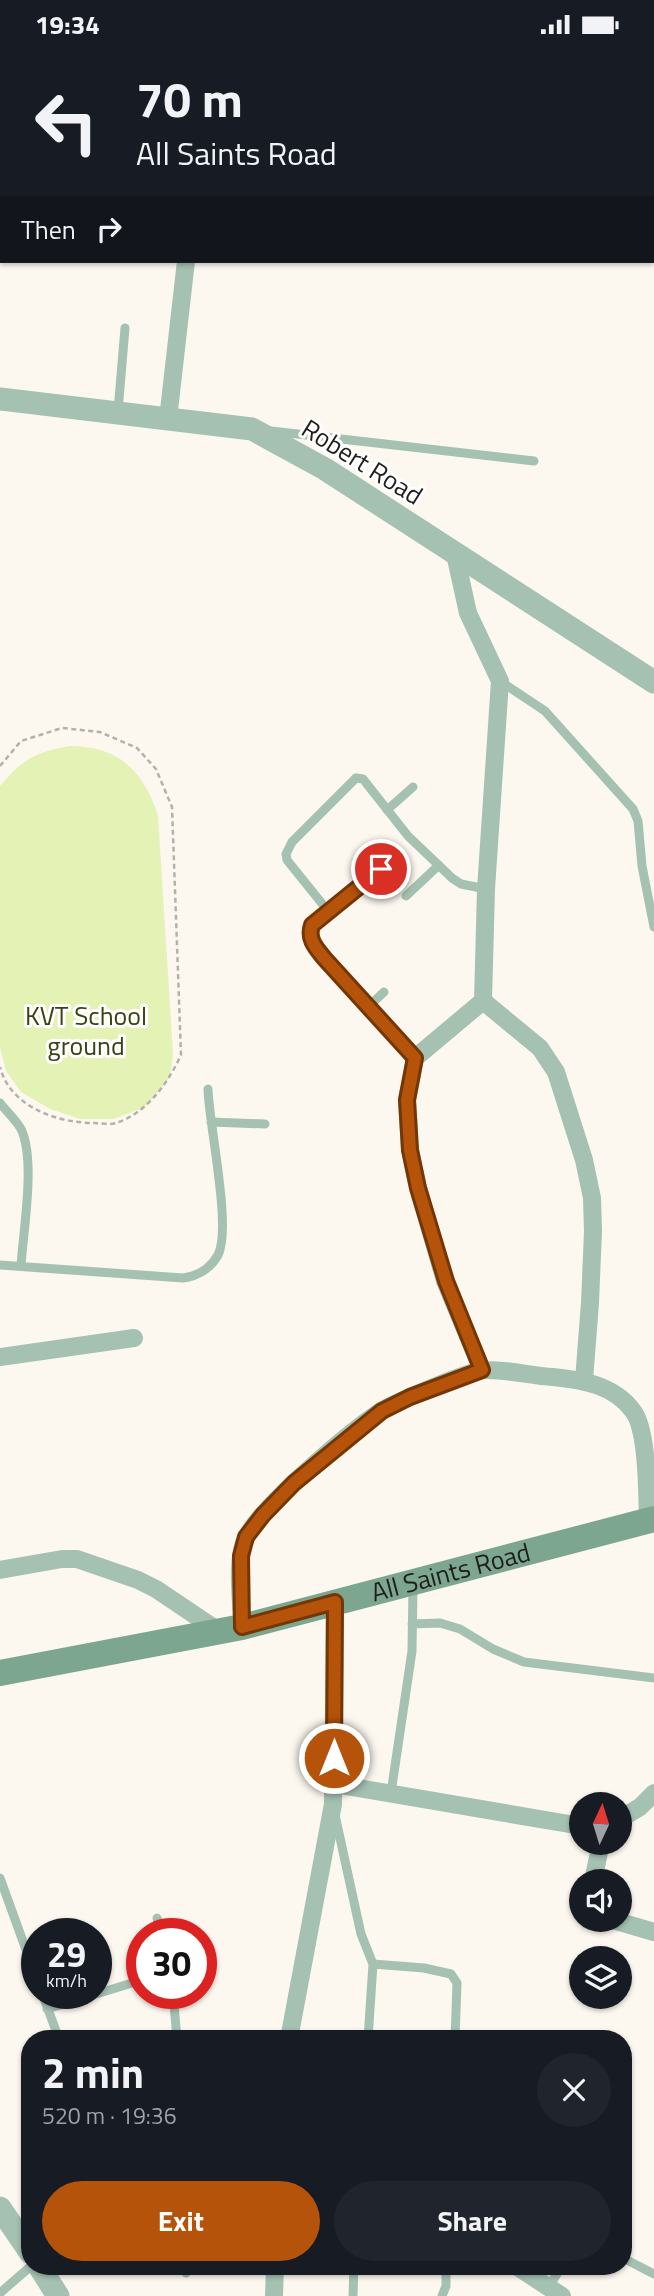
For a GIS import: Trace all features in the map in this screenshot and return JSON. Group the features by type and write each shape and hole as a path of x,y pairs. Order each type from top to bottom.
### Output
{"main road":[{"name":"All Saints Road","path":"0,1673 230,1629 651,1519"}],"street":[{"path":"168,419 186,263"},
{"name":"Robert Road","path":"0,399 252,429 325,469 654,682"},
{"path":"456,554 468,613 500,681 486,889 483,1001 415,1058 407,1100 410,1150 418,1188 446,1281 482,1370"},
{"path":"483,1001 516,1025 540,1048 556,1072 584,1160 592,1198 593,1231 584,1380"},
{"path":"0,1357 134,1338"},
{"path":"0,1570 62,1559 77,1559 138,1580 230,1629 246,1537 294,1483 382,1411 410,1397 482,1370 584,1380 620,1398 635,1412 644,1453 651,1519"},
{"path":"291,2030 333,1804 335,1602"},
{"path":"334,1784 569,1824"},
{"path":"632,1812 654,1793"},
{"path":"632,1926 654,1932"},
{"path":"6,2221 21,2240"},
{"path":"45,2275 58,2296"},
{"path":"274,2296 275,2275"},
{"path":"530,2275 555,2292"}],"lane":[{"path":"118,413 125,328"},
{"path":"252,429 534,461"},
{"path":"500,681 545,711 633,809 638,821 642,866 654,927"},
{"path":"328,911 287,860 288,848 353,779 363,779 408,836 452,878 461,884 486,889"},
{"path":"387,810 413,787"},
{"path":"406,896 439,865"},
{"path":"381,869 312,925 309,933 312,942 415,1058"},
{"path":"368,1007 384,992"},
{"path":"0,1265 183,1278 203,1272 217,1256 224,1226 208,1089"},
{"path":"0,1103 20,1129 26,1149 27,1178 21,1266"},
{"path":"211,1122 265,1124"},
{"path":"391,1793 407,1700 413,1582"},
{"path":"412,1624 440,1623 460,1629 492,1649 524,1662 654,1678"},
{"path":"333,1804 362,1934 373,1964 369,2030"},
{"path":"0,1878 21,1935"},
{"path":"373,1964 424,1968 451,1974 457,1983 456,2030"},
{"path":"47,2009 55,2030"},
{"path":"174,2009 176,2030"},
{"path":"632,2263 654,2274"},
{"path":"0,2293 21,2275"},
{"path":"353,2296 354,2275"},
{"path":"442,2296 446,2275"},
{"path":"555,2292 560,2275"}],"path":[{"path":"0,767 21,741 62,728 100,732 137,748 156,769 172,807 181,1055 170,1077 145,1107 115,1123 79,1123 46,1115 17,1096 0,1067"}],"green space":[{"name":"KVT School ground","path":"70,746 102,751 127,764 145,786 158,815 173,1054 170,1077 145,1107 114,1119 80,1119 50,1109 21,1092 6,1071 0,1048 0,786 31,758"}],"route":[{"path":"334,1758 335,1602 242,1627 241,1556 246,1537 294,1483 382,1411 410,1397 482,1370 446,1281 418,1188 410,1150 407,1100 415,1058 324,958 309,933 312,925 381,869"}]}
